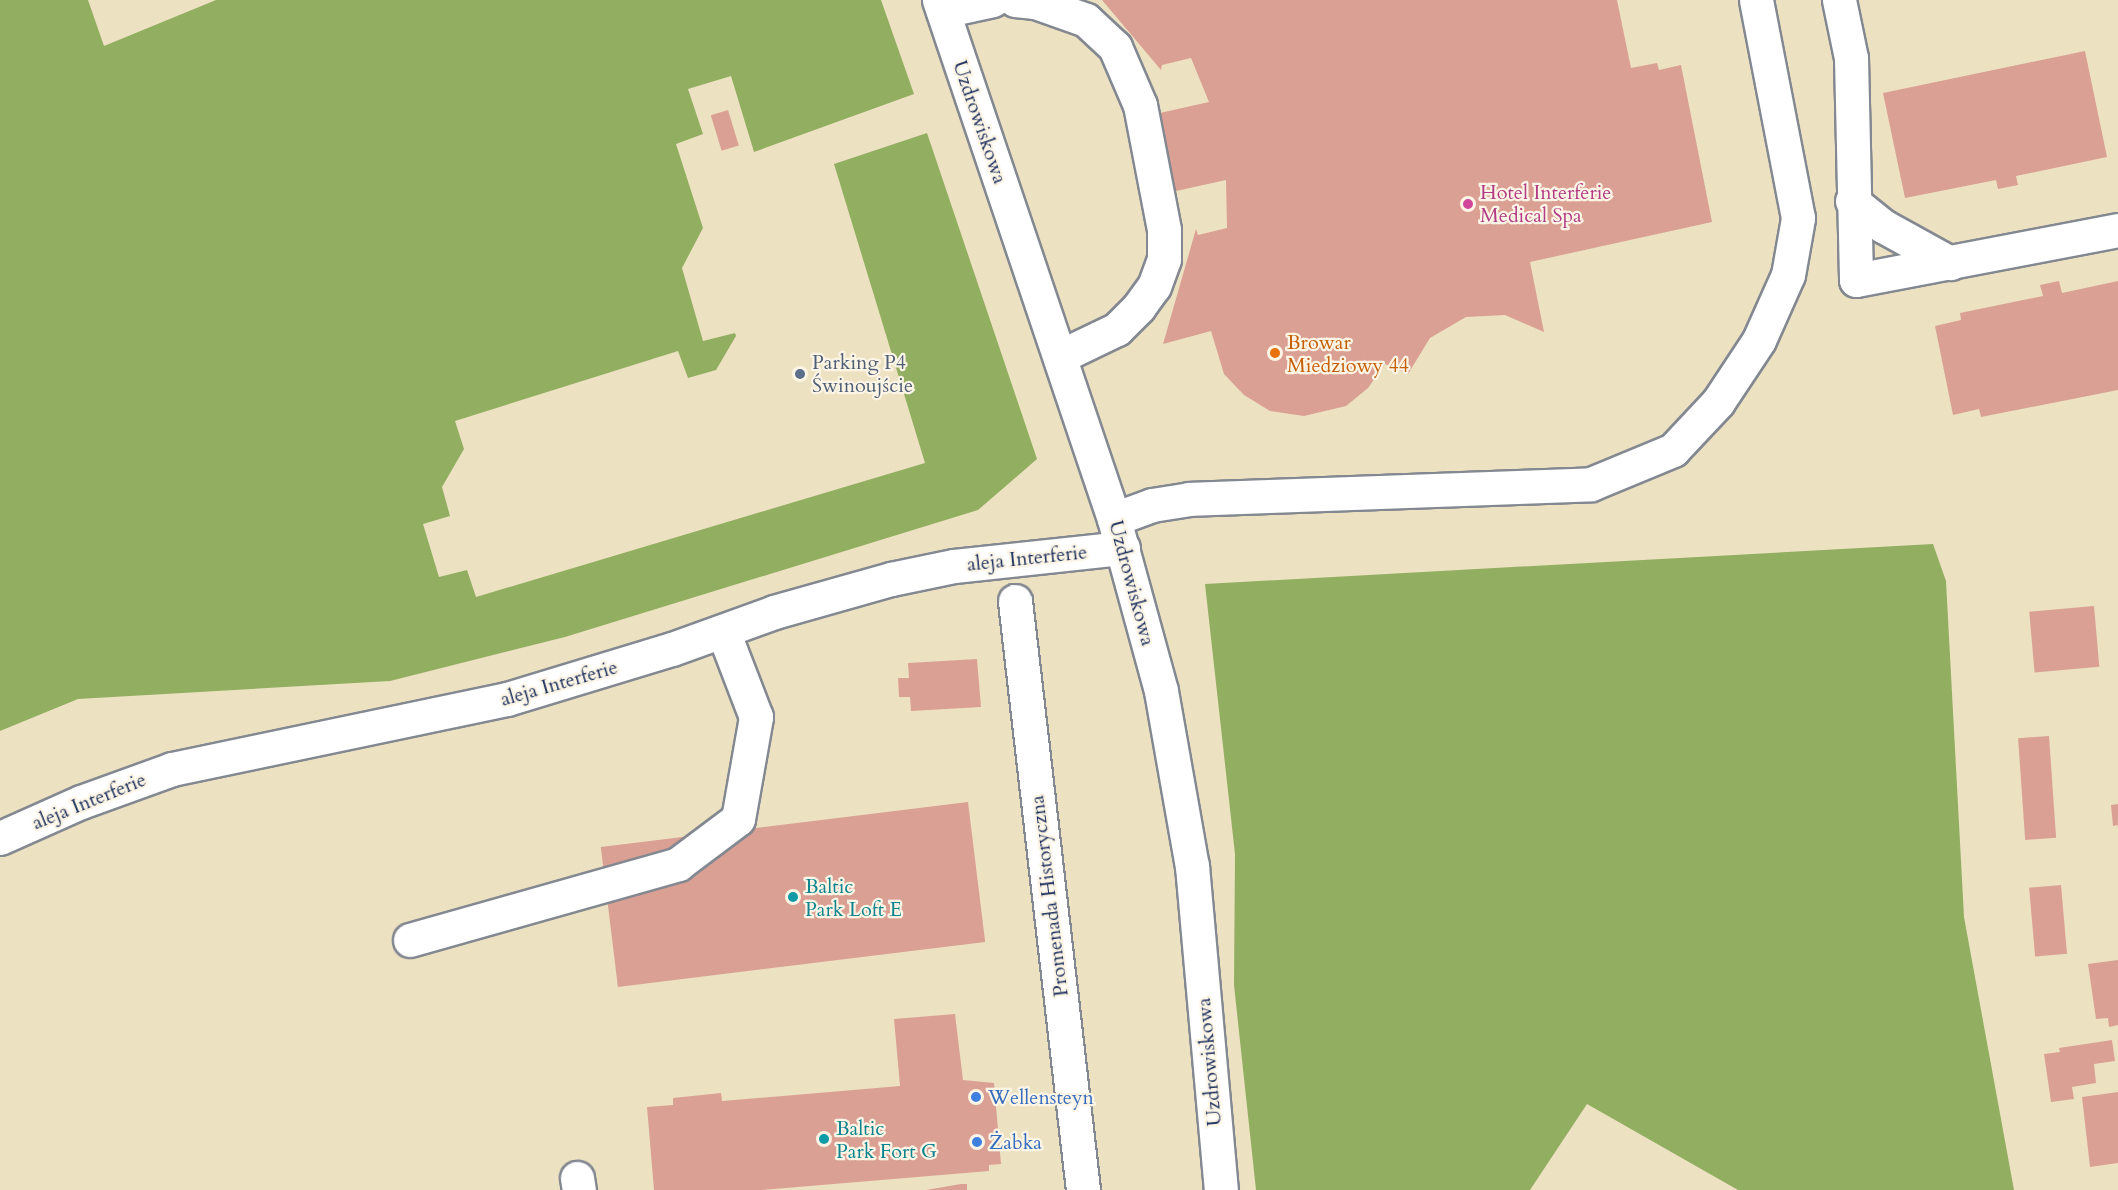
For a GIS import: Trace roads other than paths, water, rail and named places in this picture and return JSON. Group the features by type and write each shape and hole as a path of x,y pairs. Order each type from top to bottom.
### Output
{"street":[{"path":"941,6 993,0"},
{"path":"1015,0 1035,2 1086,20 1114,47 1140,105 1162,213 1164,259 1154,286 1139,307 1117,329 1061,356"},
{"name":"aleja Interferie","path":"0,838 81,802 172,769 507,699 723,631 774,612 944,568 1119,533 1152,505 1189,499 1590,484 1673,450 1718,402 1759,340 1788,275 1798,218 1756,0"},
{"path":"1839,0 1851,58 1852,201 1856,280 2118,230"},
{"name":"Uzdrowiskowa","path":"941,6 1119,533 1161,691 1192,866 1221,1190"},
{"path":"1852,201 1883,226 1950,263"},
{"name":"Promenada Historyczna","path":"1015,601 1083,1190"},
{"path":"410,940 678,864 738,819 756,717 723,631"}],"place":[{"name":"Hotel Interferie Medical Spa","path":"1468,204"},
{"name":"Browar Miedziowy 44","path":"1275,353"},
{"name":"Parking P4 Świnoujście","path":"800,374"},
{"name":"Baltic Park Loft E","path":"793,897"},
{"name":"Wellensteyn","path":"976,1097"},
{"name":"Baltic Park Fort G","path":"824,1139"},
{"name":"Żabka","path":"977,1142"}]}
